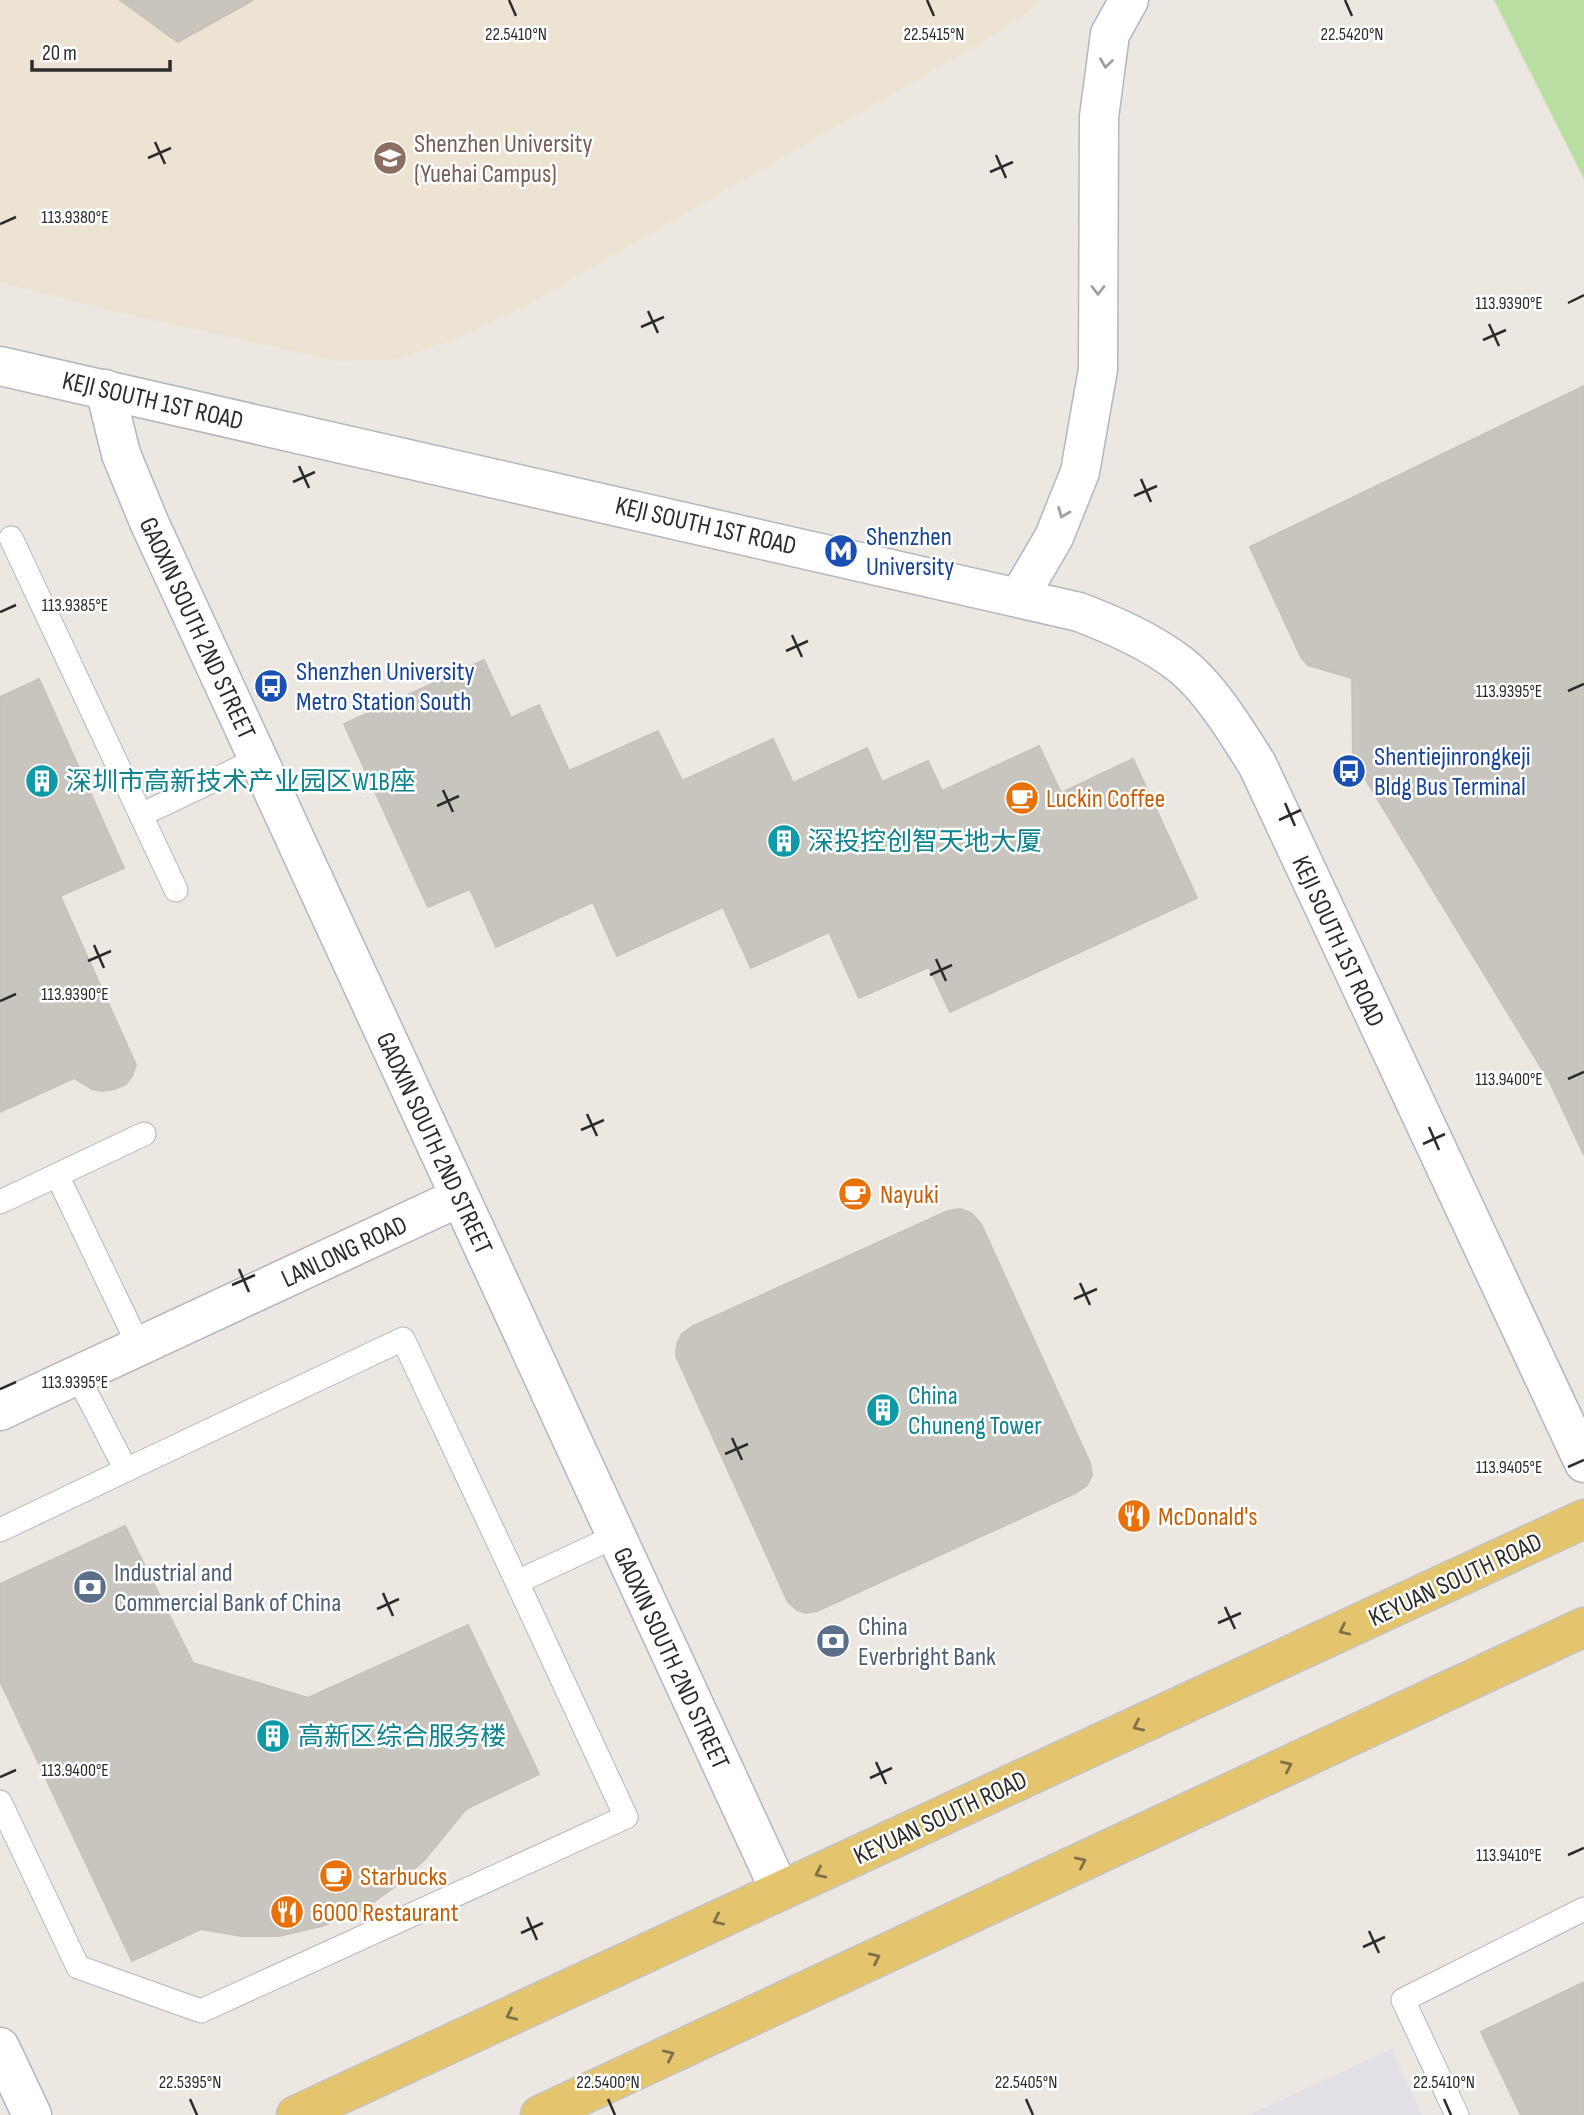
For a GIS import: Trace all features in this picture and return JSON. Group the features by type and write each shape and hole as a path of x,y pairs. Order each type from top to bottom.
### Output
{"main road":[{"name":"KEYUAN SOUTH ROAD","path":"296,2115 1584,1519"},
{"path":"540,2115 1584,1627"}],"street":[{"path":"1019,597 1054,537 1080,472 1098,369 1099,117 1110,34 1129,0"},
{"name":"KEJI SOUTH 1ST ROAD","path":"0,366 1079,612 1132,634 1182,666 1226,714 1257,764 1584,1462"},
{"name":"GAOXIN SOUTH 2ND STREET","path":"105,389 121,454 134,489 780,1891"},
{"name":"LANLONG ROAD","path":"0,1411 460,1197"},
{"path":"0,2047 32,2115"}],"lane":[{"path":"11,538 176,890"},
{"path":"141,815 258,758"},
{"path":"0,1202 144,1134"},
{"path":"57,1175 139,1346"},
{"path":"0,1530 403,1339 626,1817 201,2011 78,1968 0,1802"},
{"path":"77,1375 125,1470"},
{"path":"517,1582 617,1536"},
{"path":"1457,2115 1403,2000 1584,1909"}],"shaded area":[{"name":"Shenzhen University (Yuehai Campus)","path":"0,0 1043,0 996,34 525,306 450,341 395,359 338,361 113,311 0,282"},
{"path":"1391,2049 1422,2115 1249,2115"}],"green space":[{"path":"1494,0 1584,0 1584,179"}],"building":[{"path":"120,0 253,0 178,42"},
{"path":"1584,386 1584,1155 1550,1082 1355,762 1352,678 1308,665 1301,657 1250,547"},
{"name":"深投控创智天地大厦","path":"484,660 511,718 539,705 569,771 658,731 682,781 773,739 793,783 867,748 882,782 928,761 942,791 1039,746 1061,793 1133,759 1197,898 950,1012 929,967 859,998 829,932 751,968 723,907 617,956 593,902 496,947 470,889 428,907 344,724"},
{"path":"39,679 124,868 60,896 136,1065 126,1084 115,1089 92,1089 74,1078 0,1112 0,697"},
{"name":"China Chuneng Tower","path":"960,1209 971,1213 981,1224 1090,1463 1092,1475 1087,1485 1076,1493 817,1611 805,1613 797,1610 788,1602 676,1356 677,1344 682,1334 693,1326 948,1211"},
{"name":"高新区综合服务楼","path":"125,1526 193,1663 308,1698 468,1625 539,1774 466,1809 425,1859 397,1885 362,1910 322,1926 279,1936 241,1936 201,1929 132,1961 0,1681 0,1584"},
{"path":"1584,1982 1584,2115 1521,2115 1481,2032"}],"place":[{"name":"Shenzhen University (Yuehai Campus)","path":"390,158"},
{"name":"Shenzhen University","path":"841,551"},
{"name":"Shenzhen University Metro Station South","path":"271,686"},
{"name":"Shentiejinrongkeji Bldg Bus Terminal","path":"1349,771"},
{"name":"深圳市高新技术产业园区W1B座","path":"42,781"},
{"name":"Luckin Coffee","path":"1022,798"},
{"name":"深投控创智天地大厦","path":"784,841"},
{"name":"Nayuki","path":"855,1194"},
{"name":"China Chuneng Tower","path":"883,1410"},
{"name":"McDonald's","path":"1134,1516"},
{"name":"Industrial and Commercial Bank of China","path":"90,1587"},
{"name":"China Everbright Bank","path":"833,1641"},
{"name":"高新区综合服务楼","path":"273,1736"},
{"name":"Starbucks","path":"336,1876"},
{"name":"6000 Restaurant","path":"287,1912"}]}
